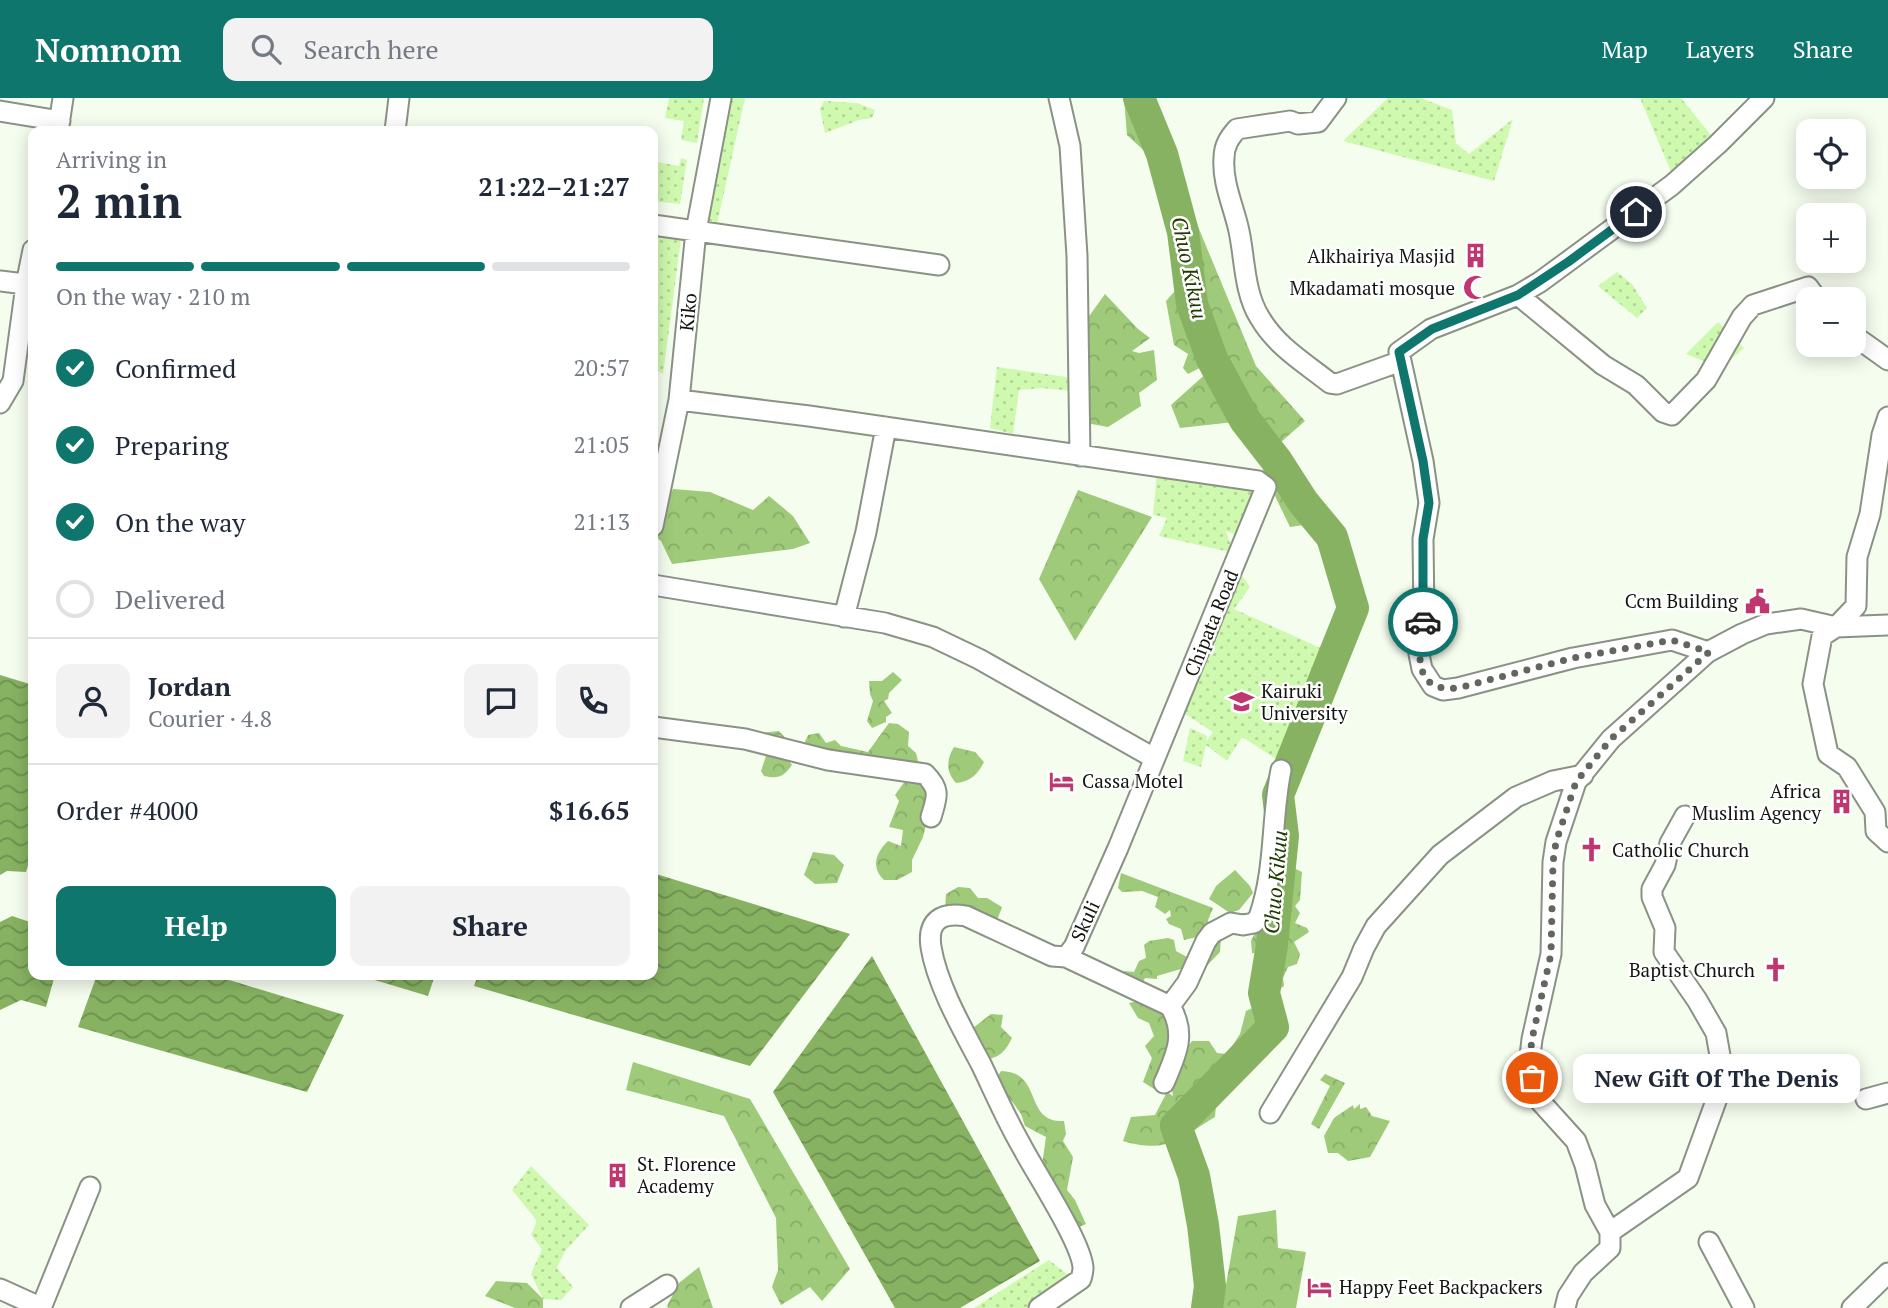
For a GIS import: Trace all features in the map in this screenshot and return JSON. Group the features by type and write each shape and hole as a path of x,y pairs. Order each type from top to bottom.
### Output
{"street":[{"path":"0,111 59,126 63,98"},
{"path":"396,126 399,98"},
{"name":"Kiko","path":"658,491 679,400 696,231 722,98"},
{"path":"679,400 1080,456 1077,256 1070,146 1059,98"},
{"path":"1336,98 1318,122 1298,124 1290,121 1237,129 1226,144 1223,159 1225,174 1252,303 1282,347 1330,383 1338,384 1401,361"},
{"path":"1709,652 1672,640 1573,658 1458,688 1443,690 1433,686 1422,669 1419,654 1424,617 1423,539 1429,503 1423,461 1399,352 1432,329 1518,295 1568,262 1672,185 1718,145 1764,98"},
{"path":"658,226 939,265"},
{"path":"0,281 28,285"},
{"path":"1518,295 1603,365 1636,385 1663,412 1672,415 1706,380 1742,317 1752,305 1796,291"},
{"path":"0,403 13,381 28,296"},
{"path":"1866,344 1888,360"},
{"path":"1888,417 1882,435 1870,514 1857,557 1856,606 1836,627 1822,636 1813,684 1828,754 1847,767 1875,812 1876,831 1888,842"},
{"path":"844,617 866,532 886,427"},
{"name":"Chipata Road","path":"1080,456 1258,481 1266,487 1154,758"},
{"path":"658,586 885,623 933,637 979,659 1154,758"},
{"path":"1564,1308 1568,1296 1583,1273 1610,1248 1610,1232 1595,1205 1576,1141 1539,1100 1529,1065 1532,1039 1551,954 1553,862 1556,842 1576,782 1611,739 1709,652 1766,624 1801,619 1836,627 1888,625"},
{"path":"658,728 744,739 828,760 925,774 933,782 938,795 931,817"},
{"name":"Skuli","path":"1039,1308 1081,1279 1083,1268 1075,1243 1019,1143 940,978 931,946 933,928 940,918 950,914 966,916 1052,957 1066,957 1074,947 1154,758"},
{"path":"1170,1006 1187,983 1212,933 1231,923 1254,923 1259,917 1273,848 1281,770"},
{"path":"1270,1113 1352,977 1363,948 1376,926 1440,855 1469,830 1522,793 1553,781 1583,775"},
{"path":"1610,1232 1688,1178 1720,1090 1722,1067 1716,1033 1698,1000 1664,953 1665,928 1652,897 1651,889 1665,865 1670,843 1685,816"},
{"path":"1066,957 1170,1006 1178,1019 1180,1035 1176,1054 1164,1083"},
{"path":"1866,1099 1888,1093"},
{"path":"0,1289 41,1308 90,1187"},
{"path":"1709,1242 1744,1308"},
{"path":"1852,1308 1888,1273"},
{"path":"631,1308 667,1285"}],"shaded area":[{"path":"669,98 704,98 697,143 681,140 684,121 665,118"},
{"path":"721,98 745,98 717,224 703,220"},
{"path":"1388,98 1421,98 1452,110 1456,143 1469,154 1513,119 1494,181 1343,141"},
{"path":"1640,98 1681,98 1718,144 1672,174"},
{"path":"824,101 857,103 875,110 872,118 825,133 820,109"},
{"path":"681,158 687,160 680,204 658,202 658,162 679,166"},
{"path":"658,229 682,232 663,374 658,371"},
{"path":"1617,272 1632,284 1647,308 1637,318 1598,286"},
{"path":"1718,322 1744,348 1721,368 1686,354"},
{"path":"997,367 1080,379 1071,391 1042,388 1019,390 1013,434 990,428"},
{"path":"1157,473 1261,489 1243,537 1226,531 1234,553 1159,536 1167,518 1153,515"},
{"path":"1241,574 1250,587 1234,609 1334,654 1287,766 1242,737 1227,761 1206,745 1201,767 1183,761 1190,728 1207,736 1206,742 1213,732 1176,708 1187,693"},
{"path":"531,1166 589,1225 565,1251 557,1268 573,1287 561,1300 543,1299 531,1274 542,1249 531,1235 537,1221 512,1190"},
{"path":"1049,1260 1077,1282 1025,1308 974,1308"}],"green space":[{"path":"1124,98 1154,98 1180,184 1127,135"},
{"path":"1194,217 1256,366 1305,421 1281,442 1324,507 1322,521 1342,544 1339,573 1303,525 1290,527 1263,471 1279,444 1268,434 1265,440 1234,422 1180,428 1171,405 1210,370 1209,363 1188,374 1183,368 1188,354 1174,345 1166,301 1183,282 1169,226"},
{"path":"1105,294 1150,338 1132,351 1139,353 1154,350 1157,380 1139,393 1141,406 1108,427 1086,423 1090,402 1068,366 1080,329"},
{"path":"673,489 710,492 753,510 769,496 793,516 810,543 793,549 672,564 658,539 658,524"},
{"path":"1078,490 1152,517 1075,641 1039,579"},
{"path":"893,672 902,680 884,701 892,713 886,717 886,722 872,728 867,721 873,701 869,681 882,681"},
{"path":"889,723 898,724 909,732 908,746 916,753 919,765 855,760 795,743 804,744 808,735 819,733 826,743 835,740 841,746 868,752"},
{"path":"753,730 760,733 779,731 792,745 787,758 792,765 783,775 764,776 761,771 768,750 747,736"},
{"path":"954,747 975,752 984,762 973,777 956,783 948,766"},
{"path":"908,777 935,788 923,837 912,860 912,872 897,880 884,880 877,870 876,860 888,841 901,846 903,830 889,827 899,801 895,795"},
{"path":"1271,850 1283,852 1285,864 1302,872 1300,900 1295,906 1300,913 1295,923 1307,928 1309,932 1294,942 1300,954 1297,964 1288,967 1283,978 1284,986 1277,991 1273,985 1278,966 1275,962 1269,981 1270,1001 1263,996 1257,975 1265,966 1264,958 1259,953 1252,953 1251,941 1259,924 1251,908 1260,894"},
{"path":"813,852 834,855 844,865 837,883 815,884 804,875"},
{"path":"1235,870 1253,893 1239,910 1230,913 1209,899 1216,886"},
{"path":"1121,873 1213,908 1208,920 1210,929 1221,938 1220,952 1199,974 1197,937 1184,940 1181,929 1169,924 1166,919 1171,916 1170,910 1165,914 1155,907 1158,897 1142,891 1122,892 1118,888"},
{"path":"958,887 970,888 978,898 987,898 1002,907 996,923 945,910 946,894"},
{"path":"1168,938 1174,940 1176,951 1187,957 1184,968 1157,976 1157,979 1145,978 1141,986 1121,977 1124,971 1134,972 1139,961 1146,958 1144,945 1149,941"},
{"path":"1145,1000 1171,1011 1177,1060 1192,1041 1209,1041 1217,1053 1227,1054 1240,1034 1246,1011 1263,1003 1273,1003 1276,1021 1275,1031 1265,1045 1250,1060 1218,1083 1215,1117 1181,1138 1151,1146 1123,1141 1131,1117 1155,1115 1167,1092 1173,1096 1171,1082 1154,1089 1143,1082 1152,1058 1145,1046 1154,1036 1149,1023 1138,1018 1129,1003"},
{"path":"991,1014 1003,1015 1001,1027 1012,1038 1002,1053 985,1060 969,1031"},
{"path":"633,1062 750,1099 850,1269 822,1301 810,1287 781,1305 772,1287 778,1270 776,1218 724,1116 626,1090"},
{"path":"1001,1071 1014,1074 1023,1080 1043,1114 1051,1119 1064,1121 1066,1134 1063,1141 1073,1157 1067,1190 1075,1200 1086,1224 1077,1228 1041,1172 1046,1137 1025,1126 1021,1114 996,1079"},
{"path":"1325,1074 1345,1083 1319,1129 1311,1124 1330,1086 1320,1080"},
{"path":"1360,1104 1360,1109 1366,1107 1372,1116 1390,1121 1370,1157 1348,1161 1338,1153 1328,1153 1324,1136 1334,1118 1353,1105 1354,1109"},
{"path":"1276,1210 1278,1248 1306,1252 1296,1308 1222,1308 1238,1216"},
{"path":"699,1267 713,1308 668,1308 679,1283"},
{"path":"496,1281 527,1283 543,1299 543,1308 515,1308 485,1296"}],"water":[{"path":"0,675 28,683 28,865 26,872 7,871 0,875"},
{"path":"658,875 850,934 750,1066 474,986 476,980 658,980"},
{"path":"12,916 28,921 28,980 54,980 46,1007 21,1000 0,1010 0,922"},
{"path":"872,956 1040,1261 960,1308 895,1308 773,1092"},
{"path":"95,980 229,980 344,1015 307,1092 78,1027"},
{"path":"375,980 433,980 428,996"}],"waterway":[{"name":"Chuo Kikuu","path":"1139,98 1162,154 1183,232 1192,304 1212,359 1245,420 1276,460 1303,502 1332,537 1353,608 1278,795 1283,836 1272,945 1264,993 1273,1027 1176,1126 1194,1176 1203,1225 1210,1286 1207,1308"}],"way so far":[{"path":"1423,622 1419,654 1422,669 1433,686 1443,690 1573,658 1672,640 1709,652 1611,739 1576,782 1562,821 1553,862 1551,954 1532,1039 1529,1065 1532,1078"}],"place":[{"name":"Alkhairiya Masjid","path":"1475,256"},
{"name":"Mkadamati mosque","path":"1475,288"},
{"name":"Ccm Building","path":"1758,601"},
{"name":"Kairuki University","path":"1241,702"},
{"name":"Cassa Motel","path":"1062,781"},
{"name":"Africa Muslim Agency","path":"1841,802"},
{"name":"Catholic Church","path":"1592,850"},
{"name":"Baptist Church","path":"1775,970"},
{"name":"New Gift Of The Denis","path":"1532,1078"},
{"name":"St. Florence Academy","path":"617,1175"},
{"name":"Happy Feet Backpackers","path":"1319,1287"}],"route":[{"path":"1423,622 1423,539 1429,503 1423,461 1399,352 1432,329 1518,295 1636,212"}]}
